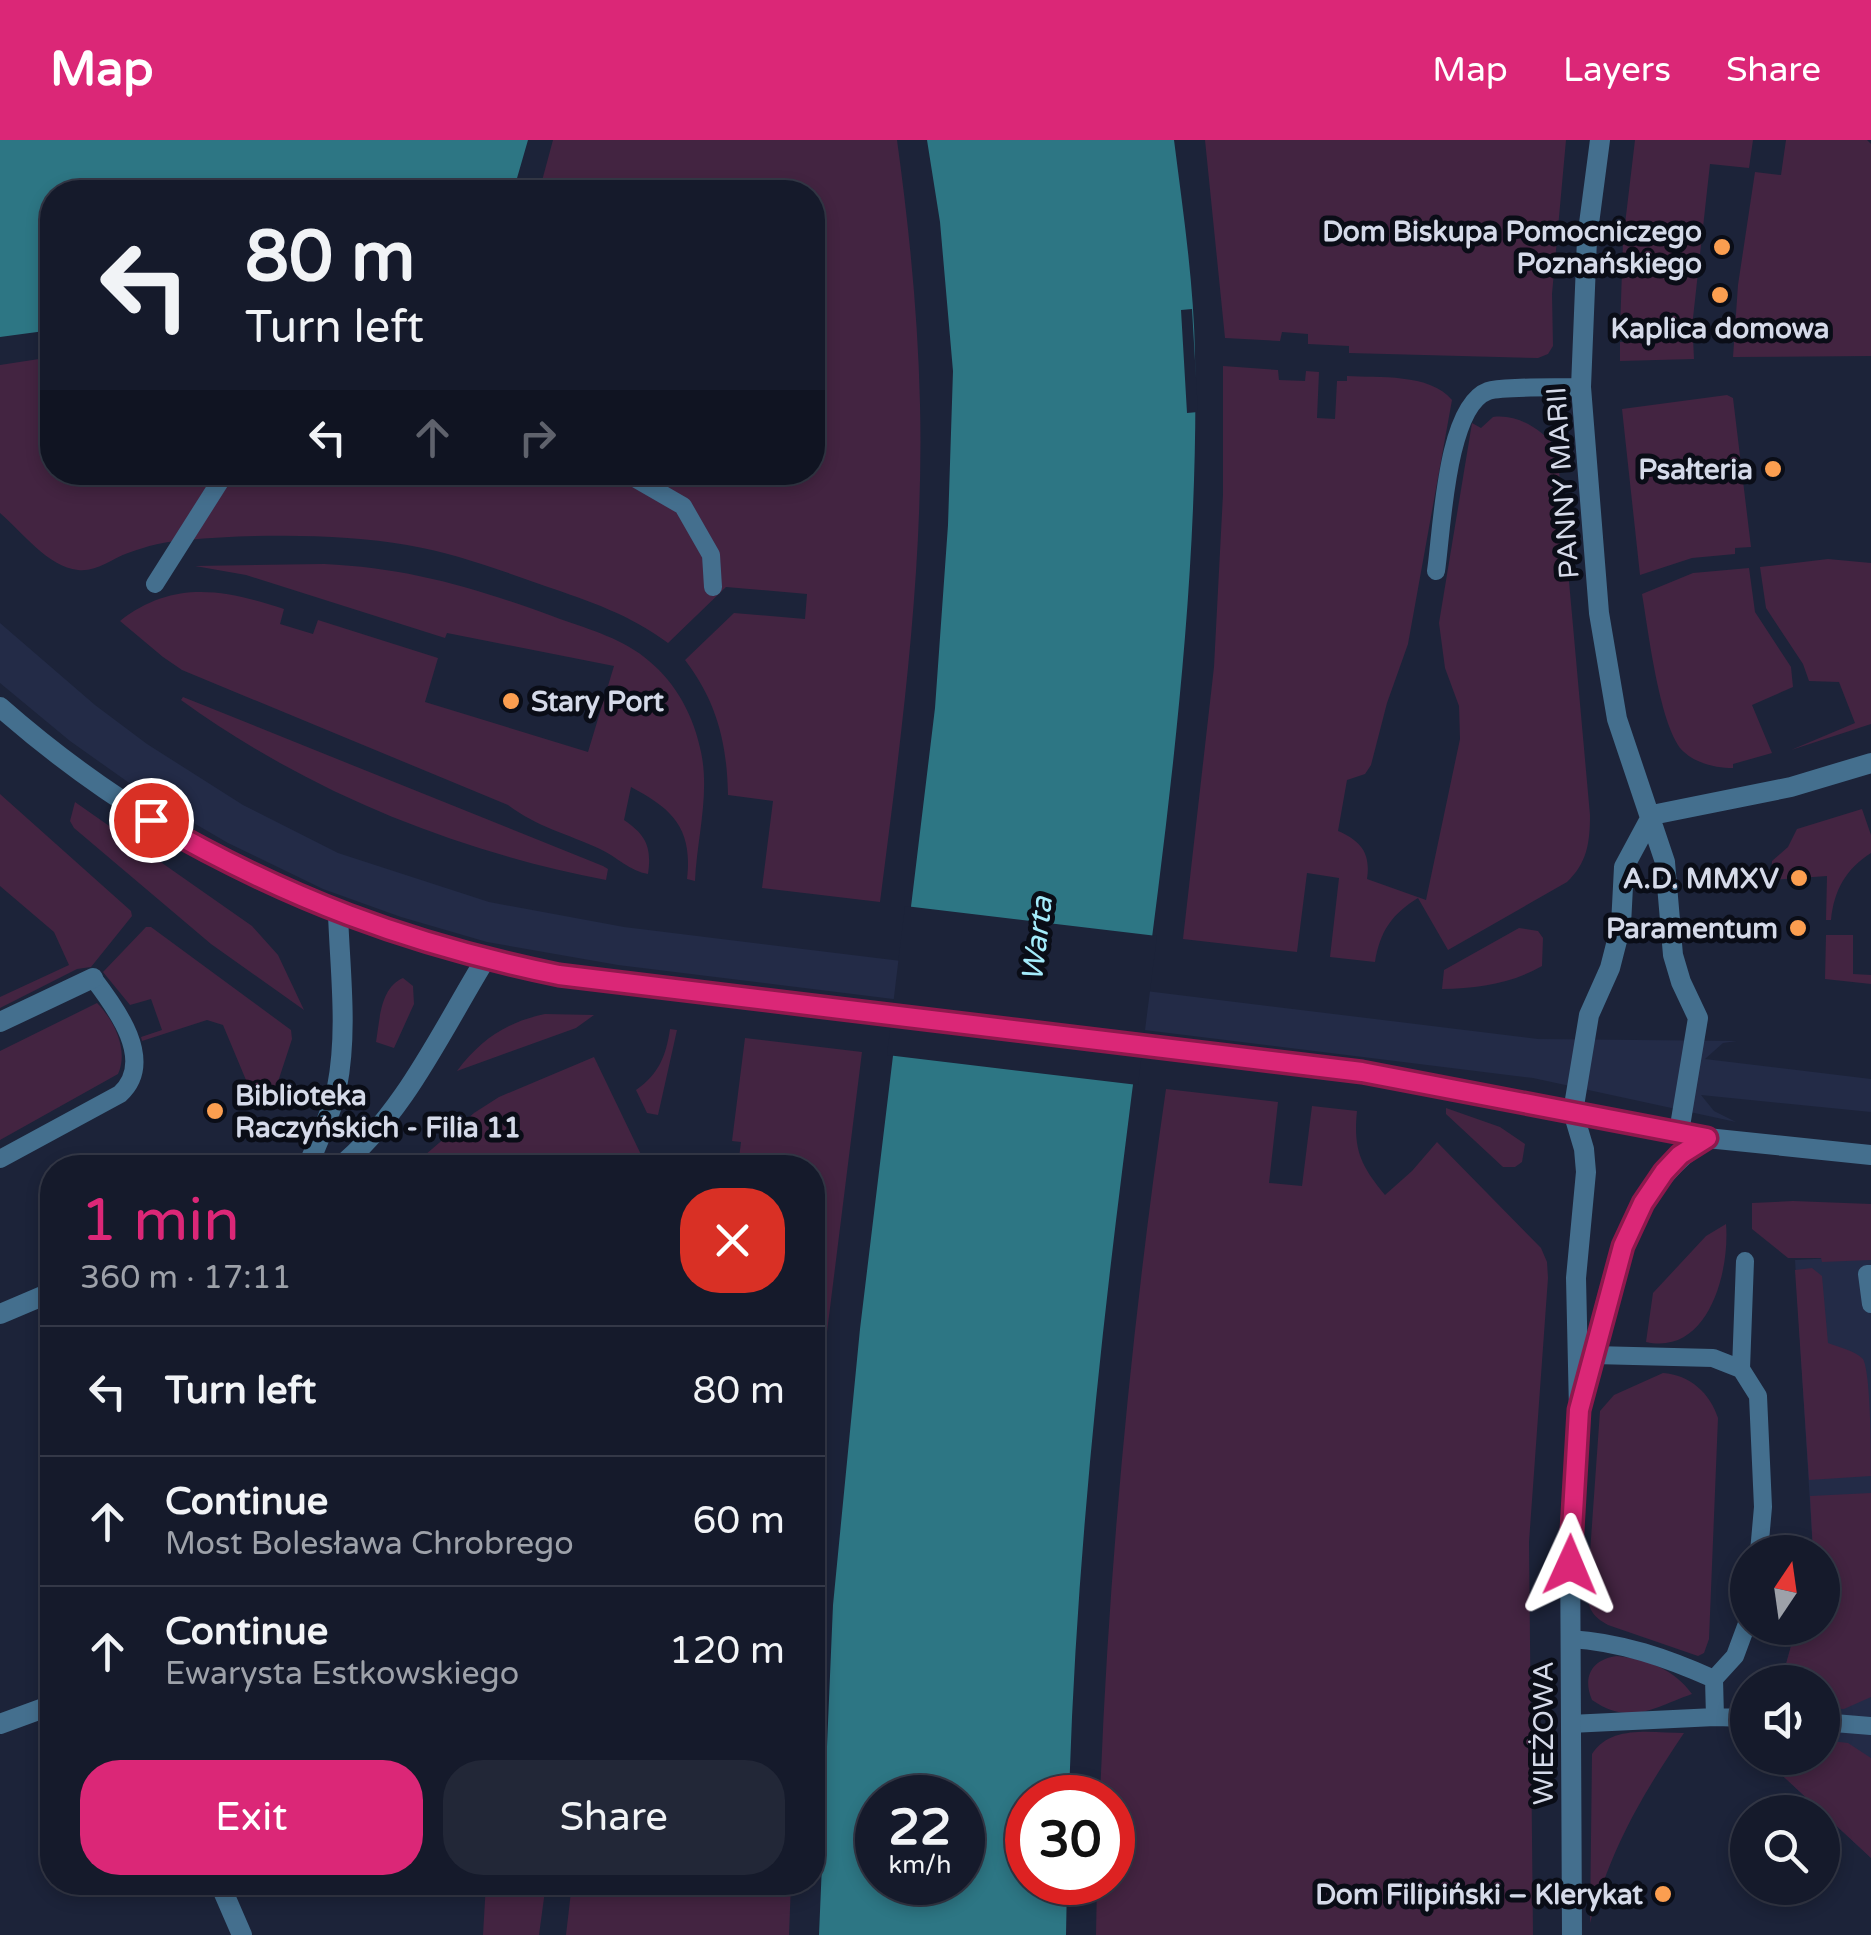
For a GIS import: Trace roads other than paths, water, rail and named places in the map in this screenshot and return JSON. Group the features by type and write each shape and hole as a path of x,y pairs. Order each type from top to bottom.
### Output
{"street":[{"name":"PANNY MARII","path":"1600,140 1587,240 1581,388 1598,612 1618,719 1666,862 1673,956 1698,1018 1678,1132"},
{"path":"0,706 49,750 151,820 229,865 338,914 485,960 559,975 1362,1072 1707,1138 1871,1154"},
{"path":"1573,1112 1590,1016 1610,968 1621,925 1624,867 1652,815 1869,769"},
{"path":"312,1155 327,1122 343,1044 338,914"},
{"path":"354,1155 393,1108 485,960"},
{"path":"0,1022 93,978"},
{"name":"WIEŻOWA","path":"1572,1935 1570,1528 1579,1410 1576,1278 1586,1172 1573,1112"},
{"name":"WIEŻOWA","path":"1579,1410 1623,1246 1643,1203 1680,1155 1707,1138"},
{"path":"0,1314 40,1297"},
{"path":"0,1724 40,1710"},
{"path":"225,1895 242,1935"}],"lane":[{"path":"1436,571 1457,429 1470,404 1488,391 1581,388"},
{"path":"156,584 218,485"},
{"path":"647,485 684,506 711,554 713,587"},
{"path":"0,1159 120,1094 134,1078 134,1056 120,1013 93,978"},
{"path":"1745,1261 1741,1369 1758,1396 1761,1535"},
{"path":"1871,1274 1867,1274 1871,1304"},
{"path":"1594,1354 1713,1358 1741,1369"},
{"path":"1570,1639 1604,1641 1646,1652 1714,1679"},
{"path":"1715,1716 1714,1679 1735,1656 1739,1645"},
{"path":"1570,1724 1730,1717"},
{"path":"1840,1723 1871,1726"}],"water":[{"path":"0,140 528,140 516,180 40,180 40,332 0,337"},
{"name":"Warta","path":"927,140 1174,140 1195,356 1190,561 1173,765 1095,1406 1076,1641 1070,1775 1005,1775 1005,1905 1067,1905 1066,1935 819,1935 821,1895 825,1895 833,1605 860,1329 935,708 948,525 953,371 940,222"}],"place":[{"name":"Dom Biskupa Pomocniczego Poznańskiego","path":"1722,247"},
{"name":"Kaplica domowa","path":"1720,295"},
{"name":"Psałteria","path":"1773,469"},
{"name":"Stary Port","path":"511,701"},
{"name":"A.D. MMXV","path":"1799,878"},
{"name":"Paramentum","path":"1798,928"},
{"name":"Biblioteka Raczyńskich - Filia 11","path":"215,1111"},
{"name":"Dom Filipiński – Klerykat","path":"1663,1894"}]}
